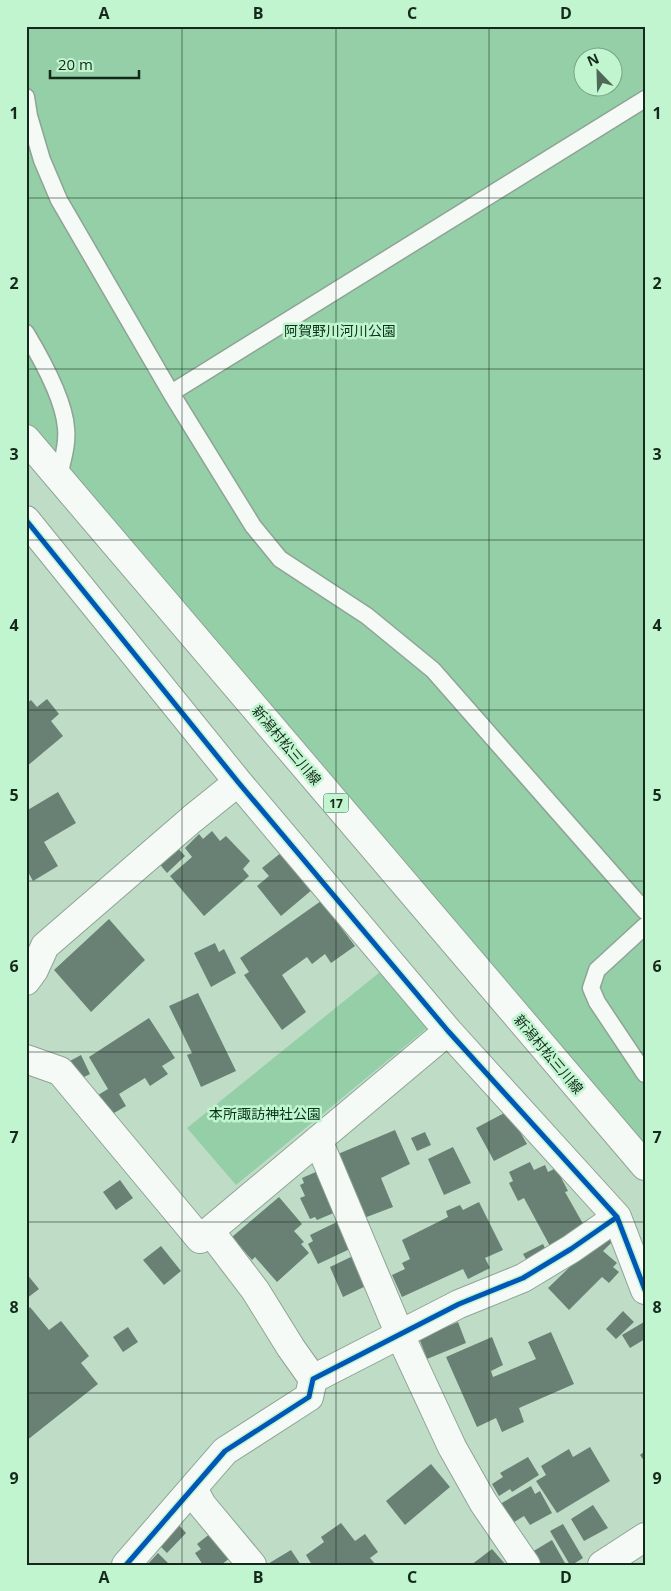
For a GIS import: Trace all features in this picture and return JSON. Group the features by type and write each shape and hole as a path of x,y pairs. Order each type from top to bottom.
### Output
{"street":[{"name":"新潟村松三川線","path":"26,439 645,1166"},
{"path":"26,520 238,782 448,1031 617,1217 645,1290"},
{"path":"26,980 34,970 45,946 192,818 238,782"},
{"path":"26,1059 60,1071 200,1239 448,1031"},
{"path":"318,1140 400,1335 452,1447 483,1502 526,1565"},
{"path":"313,1379 459,1304 523,1278 571,1250 617,1217"},
{"path":"126,1565 225,1451 309,1397 313,1379 291,1348 255,1290 210,1231"},
{"path":"193,1488 202,1505 252,1565"},
{"path":"602,1565 645,1537"}],"lane":[{"path":"26,97 29,116 42,160 59,200 171,393 253,526 280,559 367,616 433,670 645,911"},
{"path":"171,393 645,99"},
{"path":"26,333 58,395 66,427 66,446 59,477"},
{"path":"645,926 597,970 591,988 597,1002 645,1074"}],"green space":[{"name":"阿賀野川河川公園","path":"26,26 645,26 645,1149 26,436"},
{"name":"本所諏訪神社公園","path":"385,968 432,1024 236,1185 187,1128"}],"building":[{"path":"47,699 59,714 51,721 63,736 26,767 26,704 31,700 37,707"},
{"path":"58,792 76,823 44,842 58,866 33,881 28,872 26,873 26,811"},
{"path":"212,831 220,841 226,836 250,861 243,869 249,876 204,916 170,876 192,857 185,848 199,834 203,839"},
{"path":"175,845 185,856 167,873 157,861"},
{"path":"282,852 313,889 281,916 257,886 269,876 262,868"},
{"path":"321,901 355,946 331,963 325,954 312,964 307,957 282,975 306,1012 282,1030 244,975 249,972 240,958"},
{"path":"109,919 145,960 91,1012 54,970"},
{"path":"215,943 219,952 224,949 236,973 211,987 194,953"},
{"path":"198,993 236,1071 201,1087 187,1055 192,1053 169,1006"},
{"path":"149,1018 175,1058 162,1066 168,1074 150,1086 145,1078 119,1094 126,1106 109,1116 98,1095 108,1089 89,1057"},
{"path":"81,1055 90,1074 78,1080 68,1062"},
{"path":"508,1111 527,1144 494,1161 476,1128"},
{"path":"395,1130 410,1164 381,1178 393,1207 364,1218 338,1154"},
{"path":"425,1132 431,1145 417,1151 411,1138"},
{"path":"453,1147 471,1183 444,1195 428,1159"},
{"path":"530,1162 534,1170 545,1165 548,1172 556,1168 568,1191 565,1192 586,1229 551,1248 524,1198 518,1201 509,1183 513,1181 509,1172"},
{"path":"318,1171 336,1212 317,1220 315,1217 310,1219 300,1198 305,1196 300,1185 304,1183 302,1178"},
{"path":"120,1180 133,1198 116,1210 103,1192"},
{"path":"279,1197 302,1224 294,1231 304,1242 301,1244 309,1253 277,1282 255,1257 252,1260 232,1237"},
{"path":"479,1202 503,1250 485,1258 490,1268 468,1279 463,1269 402,1297 392,1275 405,1269 402,1263 410,1259 402,1240 448,1217 446,1211 460,1205 463,1210"},
{"path":"339,1221 352,1248 318,1264 308,1244 313,1241 310,1235"},
{"path":"603,1235 612,1242 603,1251 617,1263 613,1267 619,1272 609,1283 602,1277 569,1310 548,1288"},
{"path":"543,1244 549,1256 530,1266 523,1254"},
{"path":"161,1246 181,1271 164,1285 143,1260"},
{"path":"355,1255 368,1285 343,1297 330,1267"},
{"path":"26,1273 39,1289 26,1299"},
{"path":"30,1307 49,1330 61,1321 89,1356 81,1363 98,1384 26,1441 26,1311"},
{"path":"623,1311 634,1322 616,1339 606,1329"},
{"path":"458,1322 466,1343 427,1359 419,1338"},
{"path":"644,1322 645,1339 630,1348 622,1335"},
{"path":"128,1327 138,1342 123,1352 113,1337"},
{"path":"551,1332 574,1384 519,1408 524,1422 502,1432 496,1418 477,1427 446,1357 492,1337 503,1365 491,1371 493,1377 536,1359 528,1342"},
{"path":"590,1447 610,1481 557,1513 536,1481 546,1475 541,1466 569,1449 573,1457"},
{"path":"645,1451 645,1462 640,1455"},
{"path":"528,1457 539,1475 512,1492 510,1489 499,1496 492,1484 503,1477 500,1473"},
{"path":"431,1464 450,1487 405,1525 386,1501"},
{"path":"531,1486 535,1494 540,1491 552,1513 530,1525 524,1516 511,1524 500,1504"},
{"path":"593,1505 608,1528 584,1541 571,1519"},
{"path":"341,1523 355,1541 365,1534 378,1552 370,1558 376,1565 312,1565 306,1555 324,1542 321,1537"},
{"path":"178,1524 186,1533 167,1553 159,1545"},
{"path":"563,1524 583,1558 572,1565 570,1565 550,1531"},
{"path":"211,1533 230,1558 221,1565 203,1565 195,1553 201,1549 197,1544"},
{"path":"552,1540 566,1565 540,1565 532,1552"},
{"path":"492,1549 506,1565 471,1565"},
{"path":"291,1550 301,1565 266,1565"},
{"path":"158,1553 170,1565 147,1565"}],"cycle path":[{"path":"26,520 238,782 448,1031 617,1217 645,1290"},
{"path":"126,1565 225,1451 309,1397 313,1379 459,1304 523,1278 571,1249 617,1217"}]}
